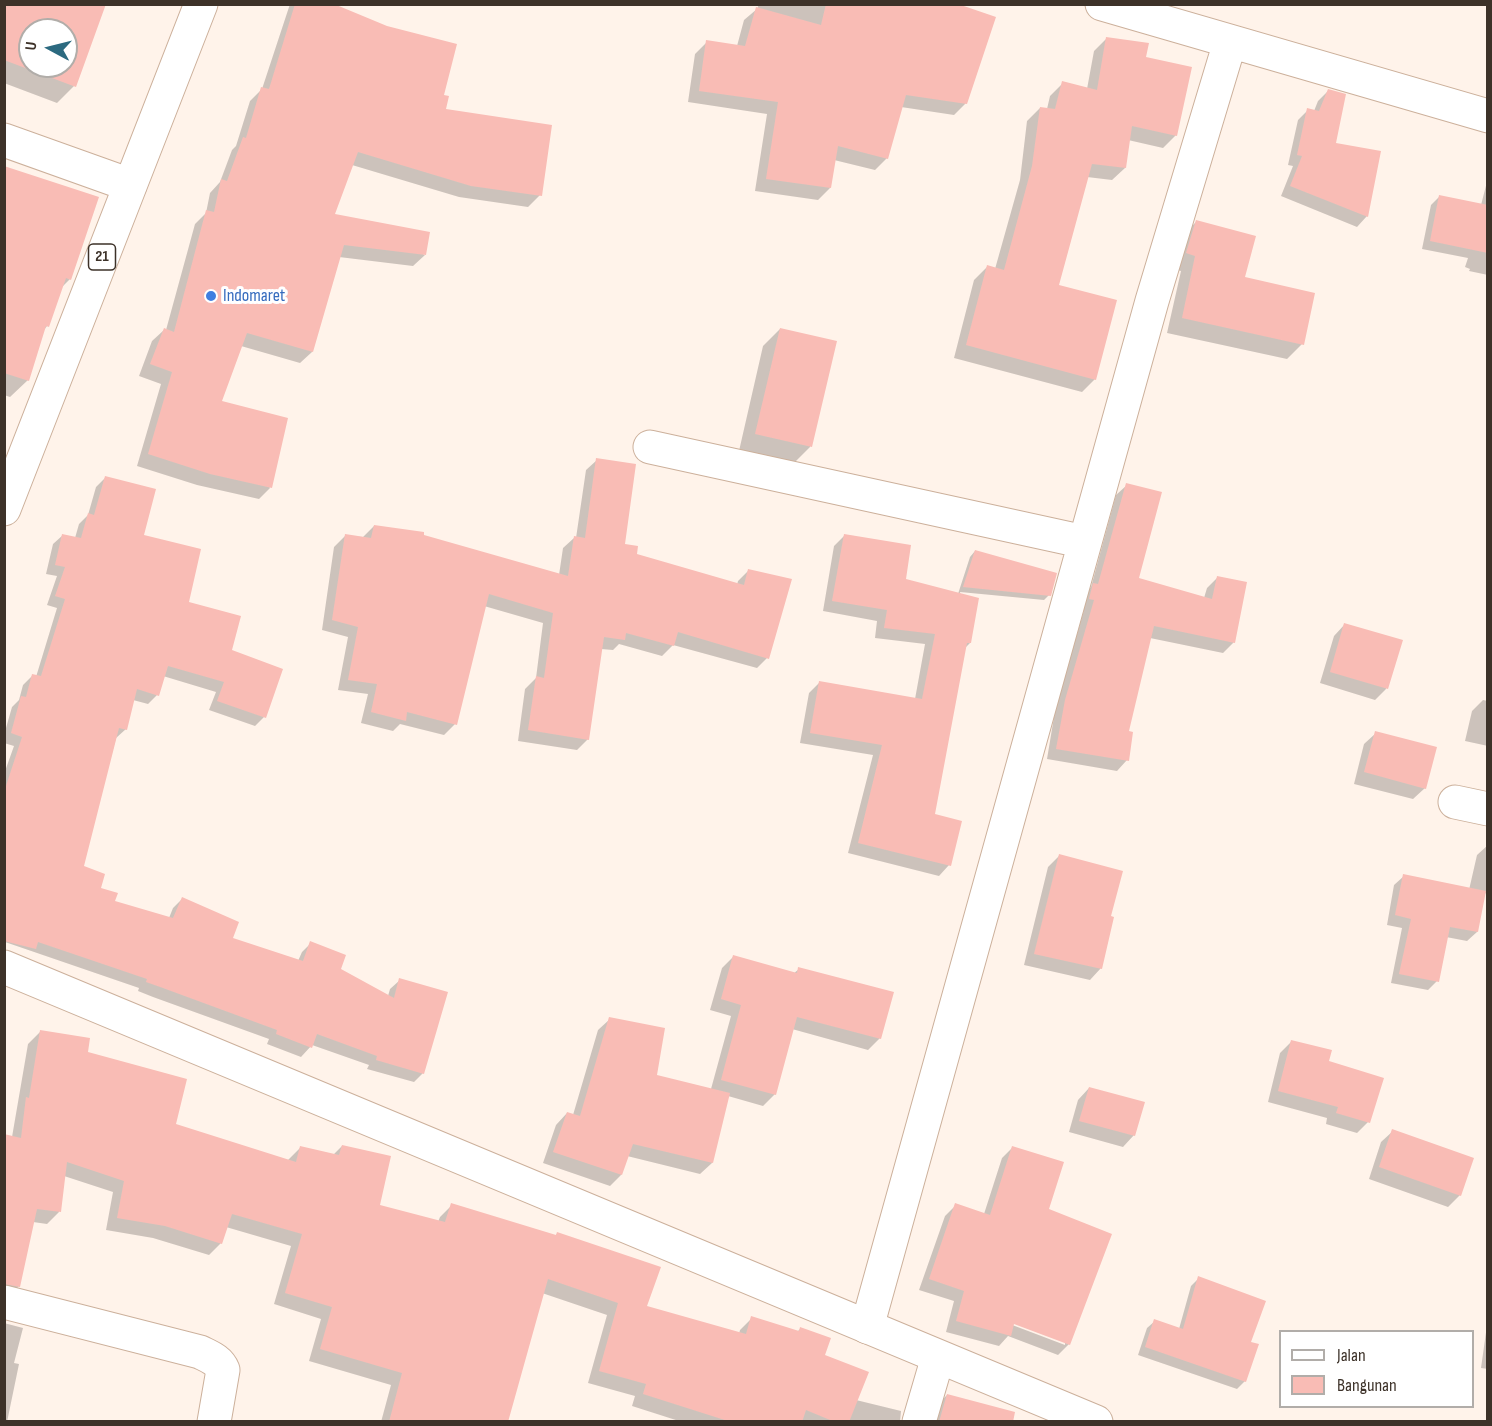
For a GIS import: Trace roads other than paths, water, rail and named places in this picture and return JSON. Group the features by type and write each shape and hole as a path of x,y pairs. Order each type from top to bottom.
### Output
{"main road":[{"name":"21","path":"4,509 201,4"},
{"path":"1102,4 1488,116"},
{"path":"867,1327 1152,301 1230,42"},
{"path":"4,140 130,185"},
{"path":"650,447 1085,542"},
{"path":"1455,802 1488,809"},
{"path":"4,967 1096,1422"},
{"path":"4,1302 200,1352 220,1363 223,1370 214,1422"},
{"path":"919,1422 938,1357"}],"place":[{"name":"Indomaret","path":"211,296"}]}
